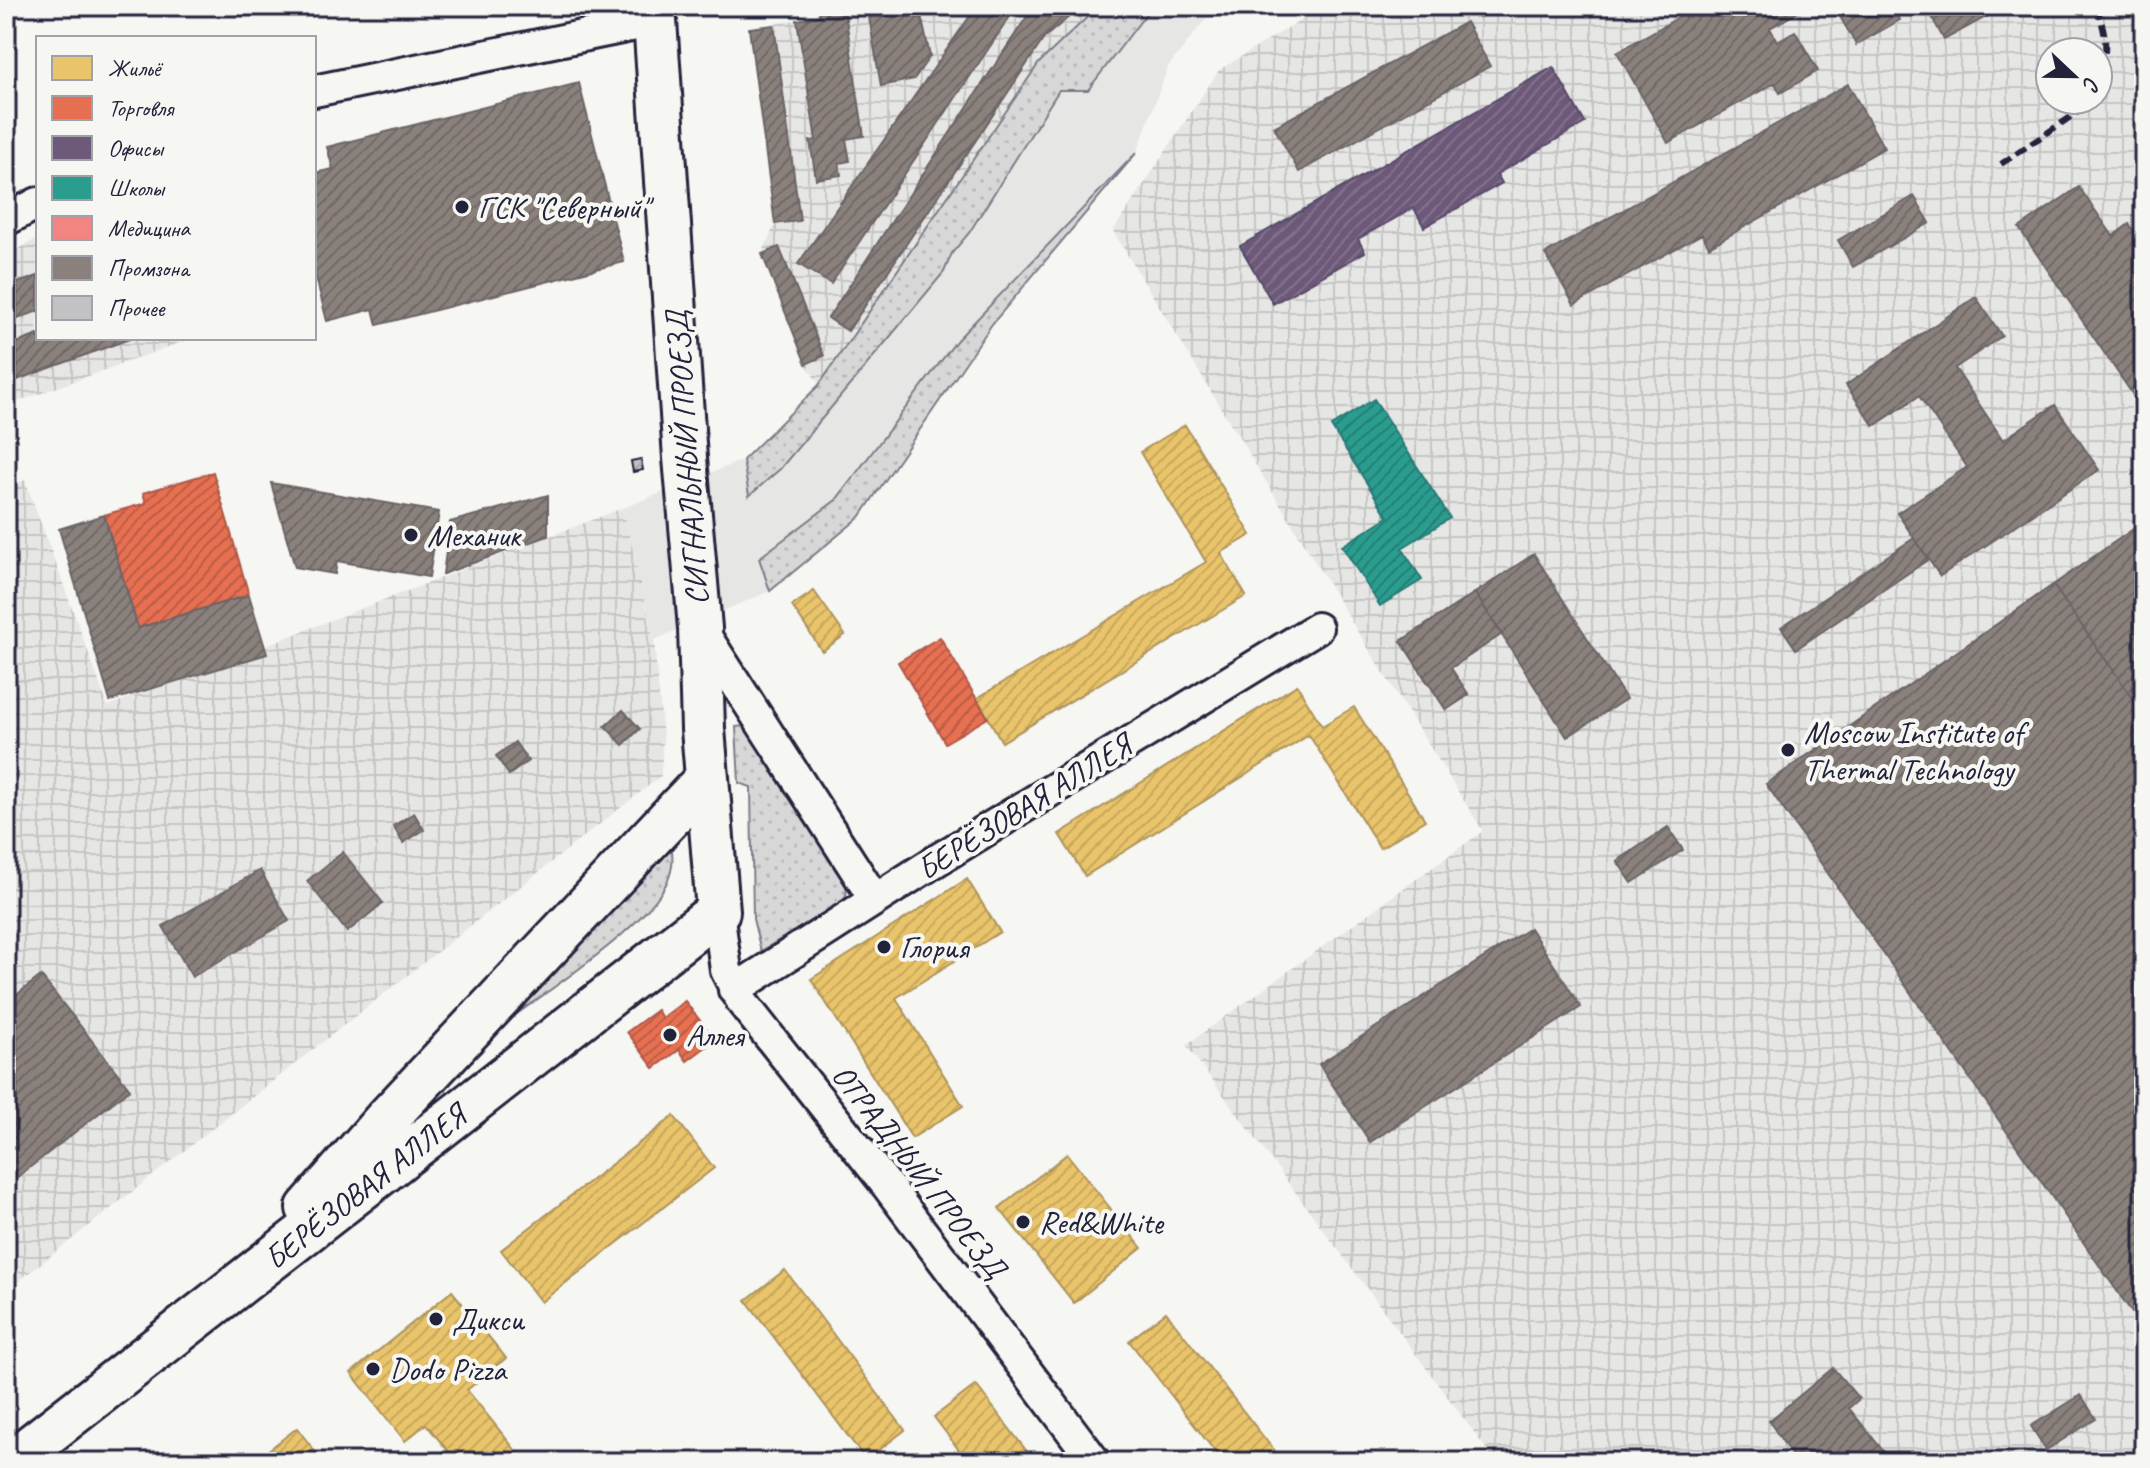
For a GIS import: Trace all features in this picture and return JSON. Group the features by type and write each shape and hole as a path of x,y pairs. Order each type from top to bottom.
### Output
{"main road":[{"name":"СИГНАЛЬНЫЙ ПРОЕЗД","path":"655,14 718,911"},
{"path":"241,1284 385,1120 707,778"},
{"name":"БЕРЁЗОВАЯ АЛЛЕЯ","path":"11,1462 718,911"}],"street":[{"path":"316,91 655,14"},
{"path":"6,220 36,204"},
{"path":"700,628 875,900"},
{"name":"БЕРЁЗОВАЯ АЛЛЕЯ","path":"734,990 1317,628"},
{"name":"ОТРАДНЫЙ ПРОЕЗД","path":"718,911 726,970 734,990 886,1184 1095,1462"}],"shaded area":[{"path":"818,6 1099,6 1039,63 819,385 806,364 762,254 775,224 749,28 819,16"},
{"path":"1099,6 1216,6 1168,67 1137,152 992,324 860,517 770,591 654,640 623,508 743,460 818,385 1039,63"},
{"path":"1099,6 1152,6 1088,90 1059,90 969,233 952,253 944,272 780,469 749,496 743,460 819,385 1039,63"},
{"name":"Moscow Institute of Thermal Technology","path":"1290,6 2144,6 2144,1462 1496,1462 1186,1045 1483,831 1113,231 1219,70 1305,18"},
{"path":"1137,152 992,324 860,517 770,591 759,558 836,500 957,340"},
{"path":"36,239 36,340 188,340 6,406 6,256"},
{"path":"25,480 108,706 623,508 654,640 663,737 661,776 6,1291 6,487"},
{"path":"745,726 842,873 847,891 843,901 761,951 753,919 751,787 739,783 736,727"},
{"path":"671,840 671,871 663,890 647,910 601,952 509,1020 504,1015"}],"building: Жильё":[{"path":"1185,425 1251,535 1221,553 1246,596 1002,742 977,698 1206,562 1140,452"},
{"path":"814,591 845,635 822,651 792,606"},
{"path":"1297,685 1322,726 1354,707 1425,820 1380,848 1309,735 1085,876 1059,834"},
{"path":"967,879 1000,932 896,998 963,1106 912,1138 811,979"},
{"path":"674,1116 714,1168 541,1302 501,1250"},
{"path":"1067,1154 1142,1248 1074,1303 999,1208"},
{"path":"785,1270 905,1430 866,1460 746,1300"},
{"path":"452,1291 506,1358 467,1390 525,1462 457,1462 426,1424 405,1441 351,1373"},
{"path":"1166,1312 1283,1462 1223,1462 1129,1341"},
{"path":"976,1385 1035,1462 968,1462 934,1417"},
{"path":"297,1428 323,1462 253,1462"}],"building: Торговля":[{"path":"213,472 249,595 138,628 104,515 146,503 143,493"},
{"path":"940,637 988,718 945,743 898,662"},
{"path":"685,1001 715,1040 687,1061 679,1050 654,1068 627,1032 657,1010 662,1018"}],"building: Офисы":[{"path":"1553,67 1585,123 1497,174 1502,183 1424,227 1414,208 1358,239 1365,252 1273,304 1240,246"},
{"path":"1475,593 1502,634 1428,683 1401,641"}],"building: Школы":[{"path":"1374,399 1450,518 1402,548 1422,580 1380,606 1342,546 1388,517 1331,426"}],"building: Медицина":[{"path":"1445,1454 1451,1462 1434,1462"}],"building: Промзона":[{"path":"818,6 844,6 864,136 846,139 850,161 839,163 841,175 816,179 810,141 816,140 797,20 819,16"},
{"path":"867,6 919,6 930,56 914,79 881,86"},
{"path":"977,6 1017,6 831,284 798,264"},
{"path":"1041,6 1082,6 1045,37 848,331 828,318 1026,18"},
{"path":"1699,6 1809,6 1770,28 1777,41 1795,31 1818,71 1780,93 1775,83 1668,143 1617,52"},
{"path":"1834,6 1892,6 1900,20 1856,45"},
{"path":"1926,6 1989,6 1993,13 1944,40"},
{"path":"1466,22 1490,66 1299,172 1274,127"},
{"path":"774,25 800,221 775,224 749,28"},
{"name":"ГСК \"Северный\"","path":"579,83 624,262 377,325 373,309 327,321 316,278 316,173 333,169 327,147"},
{"path":"1848,84 1884,148 1709,247 1702,234 1574,305 1545,254"},
{"path":"2079,187 2113,236 2129,224 2144,246 2144,411 2019,228"},
{"path":"1914,196 1930,223 1853,267 1838,240"},
{"path":"779,247 824,356 806,364 762,254"},
{"path":"36,277 36,312 6,323 6,287"},
{"path":"1976,297 2002,336 1955,368 2003,440 2055,405 2099,470 1940,576 1897,513 1967,467 1919,396 1874,426 1846,385"},
{"path":"36,336 36,340 127,340 6,384 6,347"},
{"path":"271,483 439,512 429,577 337,561 335,574 295,567"},
{"path":"548,495 548,536 443,574 450,522"},
{"path":"104,515 138,628 249,595 267,654 110,701 59,529"},
{"path":"2139,525 2144,533 2144,714 2053,585"},
{"path":"1914,538 1929,559 1796,649 1781,627"},
{"path":"1534,554 1626,699 1567,737 1475,593"},
{"path":"2053,585 2144,714 2144,1330 1766,784"},
{"path":"1475,593 1502,634 1451,668 1469,695 1446,710 1401,641"},
{"path":"623,710 640,729 623,745 605,726"},
{"path":"515,742 528,761 509,775 496,756"},
{"path":"414,813 424,830 403,843 393,826"},
{"path":"1668,827 1683,850 1632,883 1617,861"},
{"path":"343,852 383,903 347,932 307,881"},
{"path":"260,870 289,921 192,977 163,926"},
{"path":"1530,928 1581,1007 1370,1142 1319,1064"},
{"path":"41,976 130,1089 6,1186 6,1003"},
{"path":"1833,1368 1859,1399 1849,1408 1892,1462 1796,1462 1769,1421"},
{"path":"2081,1395 2096,1419 2046,1450 2031,1426"}],"building: Прочее":[{"path":"641,459 643,470 633,472 631,461"}],"railway":[{"path":"2096,6 2104,36"},
{"path":"2001,164 2072,116"}],"place":[{"name":"ГСК \"Северный\"","path":"462,207"},
{"name":"Механик","path":"411,535"},
{"name":"Moscow Institute of Thermal Technology","path":"1788,750"},
{"name":"Глория","path":"884,947"},
{"name":"Аллея","path":"670,1035"},
{"name":"Red&White","path":"1023,1222"},
{"name":"Дикси","path":"436,1319"},
{"name":"Dodo Pizza","path":"373,1369"}]}
